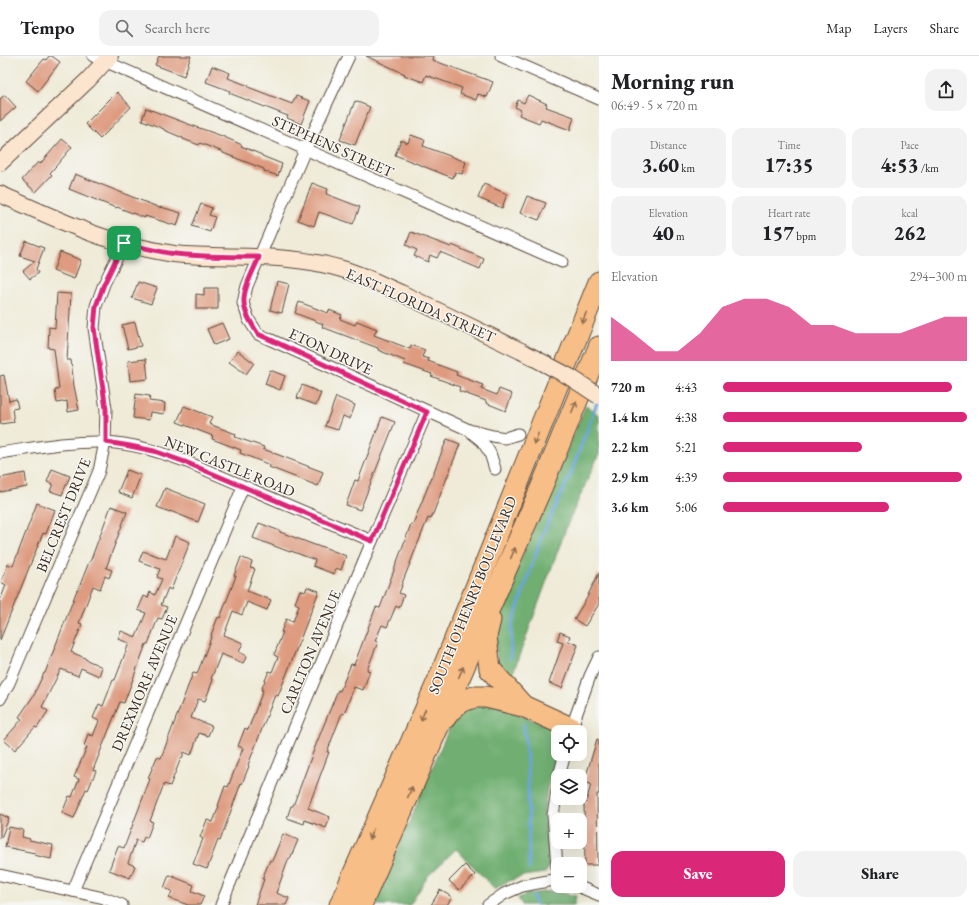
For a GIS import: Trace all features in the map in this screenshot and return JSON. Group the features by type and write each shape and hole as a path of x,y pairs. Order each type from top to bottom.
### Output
{"highway":[{"name":"SOUTH O'HENRY BOULEVARD","path":"340,905 440,674 599,282"},
{"name":"SOUTH O'HENRY BOULEVARD","path":"361,905 542,486 599,347"},
{"path":"501,581 486,636 490,669 523,706"},
{"path":"435,733 454,707 460,702 474,697 486,697 523,706 561,725"}],"main road":[{"path":"0,163 37,129 103,58"},
{"name":"EAST FLORIDA STREET","path":"0,194 87,232 144,248 175,254 259,257 311,261 343,269 411,298 521,351 570,377 599,396"}],"street":[{"name":"ETON DRIVE","path":"348,56 305,150 246,286 243,303 249,320 258,334 469,430 505,438 518,434"},
{"path":"501,56 520,60 599,100"},
{"name":"STEPHENS STREET","path":"103,58 305,150 562,262"},
{"name":"BELCREST DRIVE","path":"0,699 9,683 99,470 106,442 106,409 94,328 96,306 104,284 124,243"},
{"name":"CARLTON AVENUE","path":"221,905 427,412"},
{"name":"ETON DRIVE","path":"469,430 482,441 490,453 495,469"},
{"name":"NEW CASTLE ROAD","path":"0,453 83,442 106,442 154,451 185,462 372,541"},
{"name":"DREXMORE AVENUE","path":"73,891 243,487"},
{"path":"573,725 590,676 599,657"},
{"path":"555,805 553,815 556,857"},
{"path":"0,875 104,898 122,905"},
{"path":"488,905 504,894 522,886 551,880"},
{"path":"587,890 599,895"}],"green space":[{"path":"586,405 599,415 599,454 568,523 510,681 501,668 497,654 496,639 500,609"},
{"path":"491,703 551,727 551,761 555,761 553,769 551,769 544,811 549,861 548,869 545,873 523,876 506,882 495,889 456,849 428,876 410,905 374,905 450,726 463,711"},
{"path":"551,891 551,893 562,893 576,896 574,905 522,905 518,898 527,894"}],"building":[{"path":"49,56 52,56 60,62 38,91 26,81 44,59 46,60"},
{"path":"159,56 191,56 184,76 155,65"},
{"path":"366,56 433,56 432,60 493,82 487,97 478,94 476,100 460,94 462,88 426,75 423,82 404,75 405,74"},
{"path":"212,66 230,73 228,78 292,104 296,96 310,101 301,124 287,118 288,116 229,93 230,91 206,82"},
{"path":"117,92 131,107 100,139 85,124"},
{"path":"5,95 16,107 0,121 0,99"},
{"path":"528,95 547,104 546,107 574,117 570,130 541,119 539,123 519,115 521,110 515,107 518,100 524,103"},
{"path":"355,101 370,107 355,145 340,140"},
{"path":"146,108 222,136 262,156 282,164 278,176 200,143 199,145 183,139 142,120"},
{"path":"411,135 425,140 423,146 466,162 462,174 455,172 453,178 395,155 401,140 408,143"},
{"path":"62,139 72,147 50,173 52,175 36,192 22,180 38,162 40,164"},
{"path":"75,174 160,208 161,207 181,213 177,226 145,216 145,218 69,189"},
{"path":"312,183 328,189 326,194 360,207 353,224 319,212 314,226 298,220"},
{"path":"484,184 507,194 502,208 478,198"},
{"path":"527,196 546,203 539,220 520,213"},
{"path":"201,204 212,208 209,215 215,217 210,232 192,226"},
{"path":"411,232 451,247 452,245 484,259 480,269 440,252 437,258 430,255 428,262 414,256 417,250 406,245"},
{"path":"26,241 44,248 36,269 38,273 30,279 23,271 35,261 20,256"},
{"path":"60,252 81,260 74,279 53,271"},
{"path":"277,281 289,284 282,313 270,310"},
{"path":"138,282 157,288 151,304 132,298"},
{"path":"204,288 218,288 218,309 196,309 196,294 204,295"},
{"path":"57,293 71,294 67,360 71,360 79,410 68,412 67,401 57,403 55,390 59,389 54,349 48,348 49,327 55,328"},
{"path":"299,302 328,313 329,310 342,315 340,319 355,325 357,321 377,329 374,335 410,349 411,345 425,350 422,357 429,359 428,361 457,372 456,375 483,385 481,389 497,395 499,389 512,394 506,411 486,403 486,401 459,391 460,387 431,376 432,374 404,364 405,361 378,350 378,348 322,327 323,324 295,313"},
{"path":"135,322 141,346 128,349 122,325"},
{"path":"222,323 229,339 214,345 207,329"},
{"path":"238,351 254,363 246,374 229,362"},
{"path":"146,359 148,379 130,381 128,361"},
{"path":"270,370 285,376 280,390 265,384"},
{"path":"4,375 9,401 16,399 18,408 12,409 14,422 1,424 0,376"},
{"path":"302,385 321,393 316,405 297,398"},
{"path":"136,394 150,396 149,401 165,403 164,414 150,412 149,420 133,418"},
{"path":"336,397 355,405 350,419 343,416 338,430 325,426"},
{"path":"184,406 212,417 209,424 236,434 235,437 264,447 263,449 323,472 318,486 269,467 270,465 240,453 241,450 212,439 213,436 177,422"},
{"path":"382,417 395,422 360,510 346,505 355,480 358,481"},
{"path":"447,439 460,444 431,519 428,518 401,586 399,593 404,595 399,608 396,606 387,627 382,625 375,641 378,642 367,670 370,671 363,690 354,687 344,714 342,713 308,808 330,817 326,828 305,820 304,824 287,818 338,690 340,691 351,664 354,665 376,607 380,608 411,524 413,524"},
{"path":"52,469 70,476 62,495 50,491 53,484 47,482"},
{"path":"127,470 141,475 132,498 118,492"},
{"path":"25,473 27,487 0,492 0,478"},
{"path":"165,488 205,504 198,522 157,507"},
{"path":"37,503 55,510 46,534 43,533 0,640 0,601 6,585 1,582 8,564 13,566"},
{"path":"111,506 127,512 106,568 112,570 109,578 105,576 100,589 93,586 79,623 82,624 71,652 102,667 99,676 81,668 78,676 61,669 42,707 48,711 37,728 35,727 15,750 4,740 22,719 19,717 36,692 45,673"},
{"path":"259,523 346,556 341,570 336,568 334,574 313,566 315,560 253,538"},
{"path":"175,536 190,542 171,590 168,588 161,605 167,607 162,619 158,618 148,644 146,644 124,703 120,702 93,770 96,771 88,790 86,789 74,818 62,813 69,796 72,797 79,779 74,777 87,747 84,746 88,734 93,736 99,721 93,718 99,704 103,706 129,643 118,639 121,631 136,637 146,613 138,610 144,596 148,598 150,592 155,595 162,579 157,577 160,569 139,561 143,551 166,559"},
{"path":"241,557 252,562 250,568 255,569 247,591 271,600 267,610 247,602 242,615 233,611 224,635 243,643 239,652 247,656 243,663 221,654 211,679 213,680 205,701 198,699 191,718 212,726 208,736 199,733 191,755 184,752 170,786 164,784 150,821 153,822 147,838 144,837 142,842 136,840 128,863 135,866 130,878 109,870 118,846 124,848 150,779 148,778 157,757 161,758 193,673 197,674 218,617 220,618 236,576 234,576"},
{"path":"599,573 599,604 585,626 574,619 588,596"},
{"path":"307,587 319,591 278,696 275,695 220,841 218,840 207,869 193,864 203,839 200,837 207,820 213,822 225,786 228,787 243,748 238,746 245,728 248,730 263,690 261,690 269,671 272,672 278,657 274,655 283,632 281,632 286,619 293,622 299,605 295,603 300,590 305,592"},
{"path":"560,632 570,636 568,641 578,645 562,688 549,683 563,643 557,641"},
{"path":"597,739 599,740 599,794 597,794 598,865 587,865 587,857 585,857 585,849 587,849 587,813 584,813 584,805 587,805 591,784 587,783 587,773"},
{"path":"0,814 9,818 1,838 0,838"},
{"path":"9,827 23,830 22,837 30,839 29,840 53,845 51,859 34,855 35,853 5,847"},
{"path":"283,834 298,840 290,859 289,858 276,893 289,898 286,905 255,905 264,879 262,879 270,860 272,861"},
{"path":"465,865 475,875 459,890 449,881"},
{"path":"169,875 194,885 192,891 204,896 200,905 188,905 169,898 172,891 164,888"},
{"path":"440,890 452,897 447,905 431,905"}],"waterway":[{"path":"510,659 512,625 542,536 571,473 598,400"},
{"path":"524,724 528,779 529,869"},
{"path":"533,896 536,905"}],"route":[{"path":"124,243 175,254 259,257 246,286 243,303 249,320 258,334 427,412 372,541 185,462 154,451 106,442 106,409 94,328 96,306 104,284 124,243"}]}
